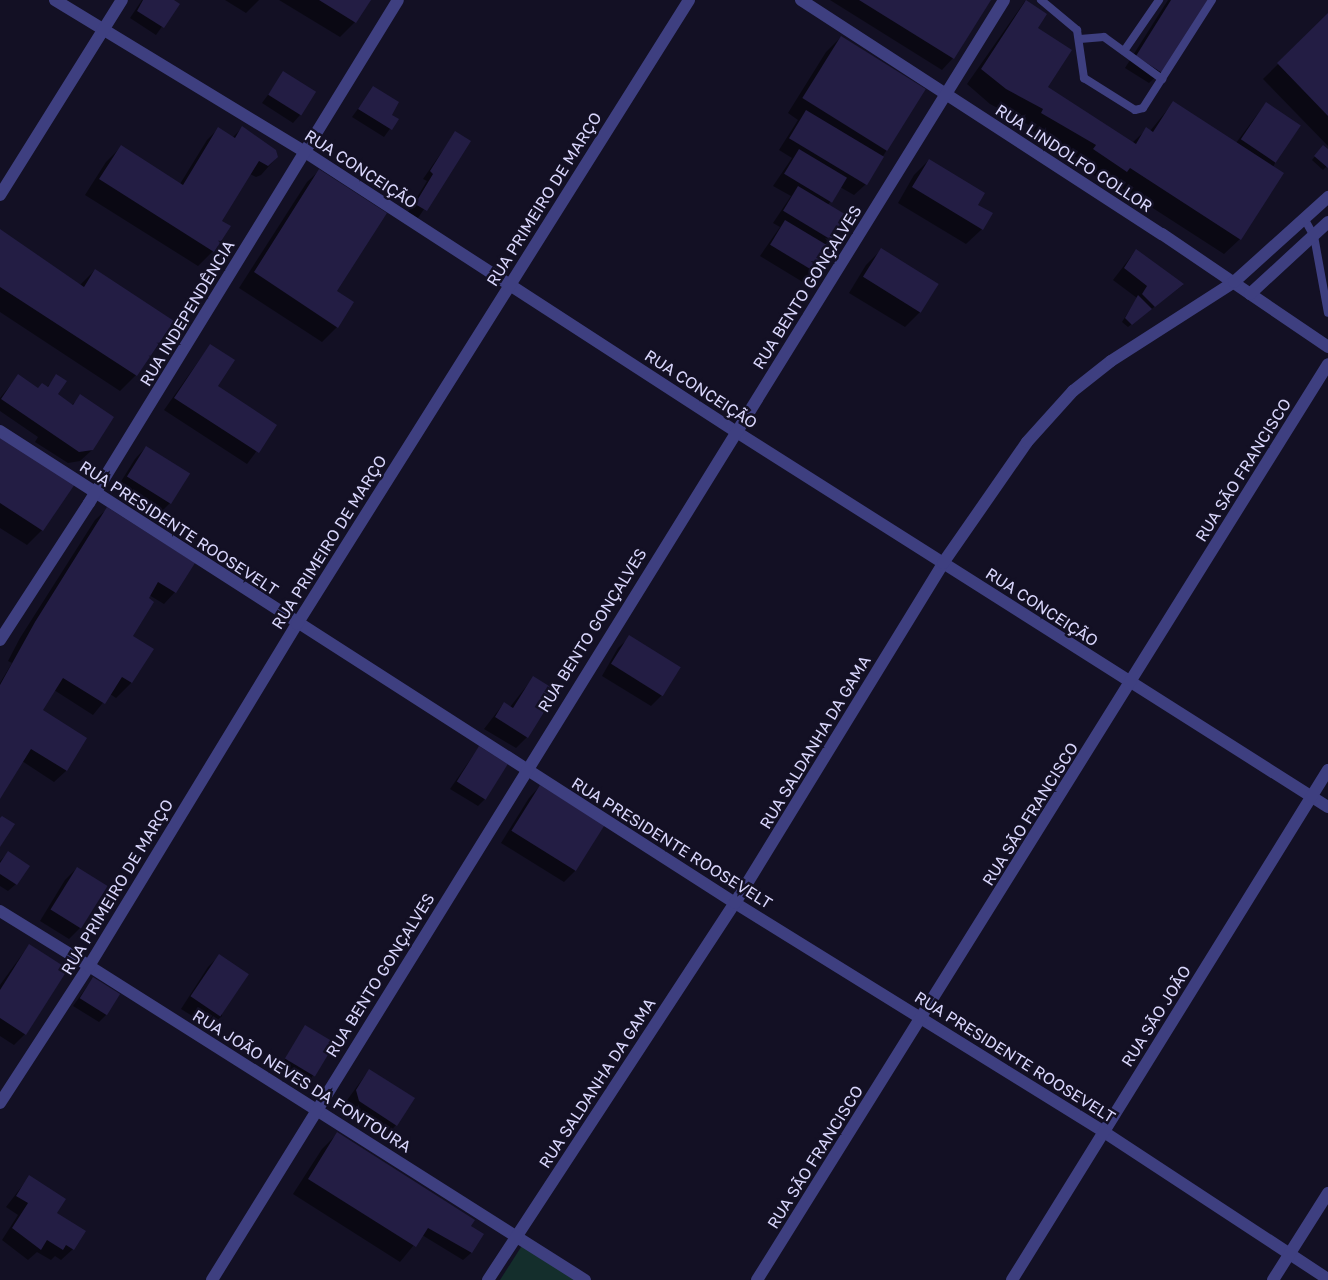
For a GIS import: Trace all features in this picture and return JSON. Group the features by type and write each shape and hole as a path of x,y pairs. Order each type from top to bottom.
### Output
{"street":[{"name":"RUA CONCEIÇÃO","path":"55,0 305,152 735,431 1328,807"},
{"path":"0,196 122,0"},
{"name":"RUA INDEPENDÊNCIA","path":"0,640 95,493 398,0"},
{"name":"RUA PRIMEIRO DE MARÇO","path":"0,1103 89,966 297,624 689,0"},
{"name":"RUA LINDOLFO COLLOR","path":"800,0 1234,282 1328,347"},
{"name":"RUA BENTO GONÇALVES","path":"212,1280 525,769 1004,0"},
{"name":"RUA SALDANHA DA GAMA","path":"488,1280 735,903 943,563 1027,442 1073,391 1111,361 1234,282 1305,220 1328,197"},
{"path":"1250,294 1328,222"},
{"name":"RUA SÃO FRANCISCO","path":"757,1280 1328,364"},
{"name":"RUA PRESIDENTE ROOSEVELT","path":"0,430 297,624 735,903 922,1017 1104,1132 1328,1279"},
{"name":"RUA SÃO JOÃO","path":"1012,1280 1328,770"},
{"name":"RUA JOÃO NEVES DA FONTOURA","path":"0,911 317,1109 585,1280"},
{"path":"1273,1280 1328,1193"}],"lane":[{"path":"1041,0 1076,30 1080,39 1084,78 1128,107 1143,108 1212,0"},
{"path":"1124,51 1159,0"},
{"path":"1080,39 1104,37 1162,79"},
{"path":"1305,220 1314,236 1328,313"}],"green space":[{"path":"523,1244 579,1280 500,1280"}],"building":[{"path":"143,0 174,0 180,4 164,28 137,11"},
{"path":"319,0 371,0 356,23"},
{"path":"859,0 991,0 954,59"},
{"path":"1026,0 1047,14 1038,28 1072,50 1048,87 1136,144 1146,127 1153,132 1173,101 1284,173 1241,240 1130,168 1127,172 1093,149 1096,145 1041,113 1043,109 1006,89 981,69"},
{"path":"1171,0 1208,0 1162,73 1136,56"},
{"path":"1328,13 1328,116 1277,63"},
{"path":"841,36 926,89 887,151 802,98"},
{"path":"283,71 316,92 301,115 268,95"},
{"path":"373,86 399,102 392,115 399,119 392,130 358,109"},
{"path":"1266,102 1301,125 1276,163 1241,139"},
{"path":"806,110 884,157 867,185 789,138"},
{"path":"242,126 276,150 278,157 268,166 259,161 222,221 231,226 214,252 99,179 121,145 183,185 218,127 235,138"},
{"path":"455,131 471,141 427,211 415,204 433,174 430,171"},
{"path":"1323,145 1328,149 1328,168 1314,156"},
{"path":"799,149 847,178 832,203 784,174"},
{"path":"929,159 985,193 978,205 993,213 983,230 912,187"},
{"path":"319,169 387,213 337,291 354,302 338,328 254,272"},
{"path":"798,186 846,215 831,240 783,211"},
{"path":"785,220 833,249 818,274 770,245"},
{"path":"0,229 84,287 95,269 174,321 137,376 0,287"},
{"path":"881,248 939,284 921,313 863,277"},
{"path":"1136,249 1184,284 1155,307 1142,294 1147,286 1124,268"},
{"path":"1138,295 1152,309 1132,325 1125,318"},
{"path":"210,344 235,360 218,386 277,425 259,453 174,398"},
{"path":"18,374 38,388 42,383 48,387 56,374 67,381 58,394 73,405 80,394 114,417 93,450 79,452 1,399"},
{"path":"0,435 75,484 43,531 0,503"},
{"path":"146,446 190,474 171,504 127,477"},
{"path":"107,507 195,563 176,593 158,582 149,598 154,602 133,636 154,649 132,683 122,677 105,704 63,678 43,710 87,738 67,771 31,749 0,799 0,685 35,622"},
{"path":"629,635 681,667 663,696 611,664"},
{"path":"533,676 557,691 528,738 495,717 504,702 513,708"},
{"path":"479,746 508,764 486,800 457,782"},
{"path":"540,785 604,825 576,871 511,831"},
{"path":"2,816 15,824 0,847 0,818"},
{"path":"8,851 30,866 17,885 0,874 0,863"},
{"path":"77,867 108,886 81,928 51,909"},
{"path":"29,944 68,969 26,1035 0,1018 0,990"},
{"path":"219,954 249,974 220,1016 190,996"},
{"path":"93,977 120,994 107,1015 80,998"},
{"path":"305,1025 335,1043 315,1076 285,1058"},
{"path":"369,1069 415,1098 397,1126 359,1101 356,1090"},
{"path":"337,1132 475,1220 471,1226 484,1234 472,1253 428,1228 416,1247 308,1179"},
{"path":"29,1175 66,1199 57,1213 86,1231 74,1250 66,1245 63,1250 47,1240 41,1250 12,1228 28,1203 16,1196"}]}
